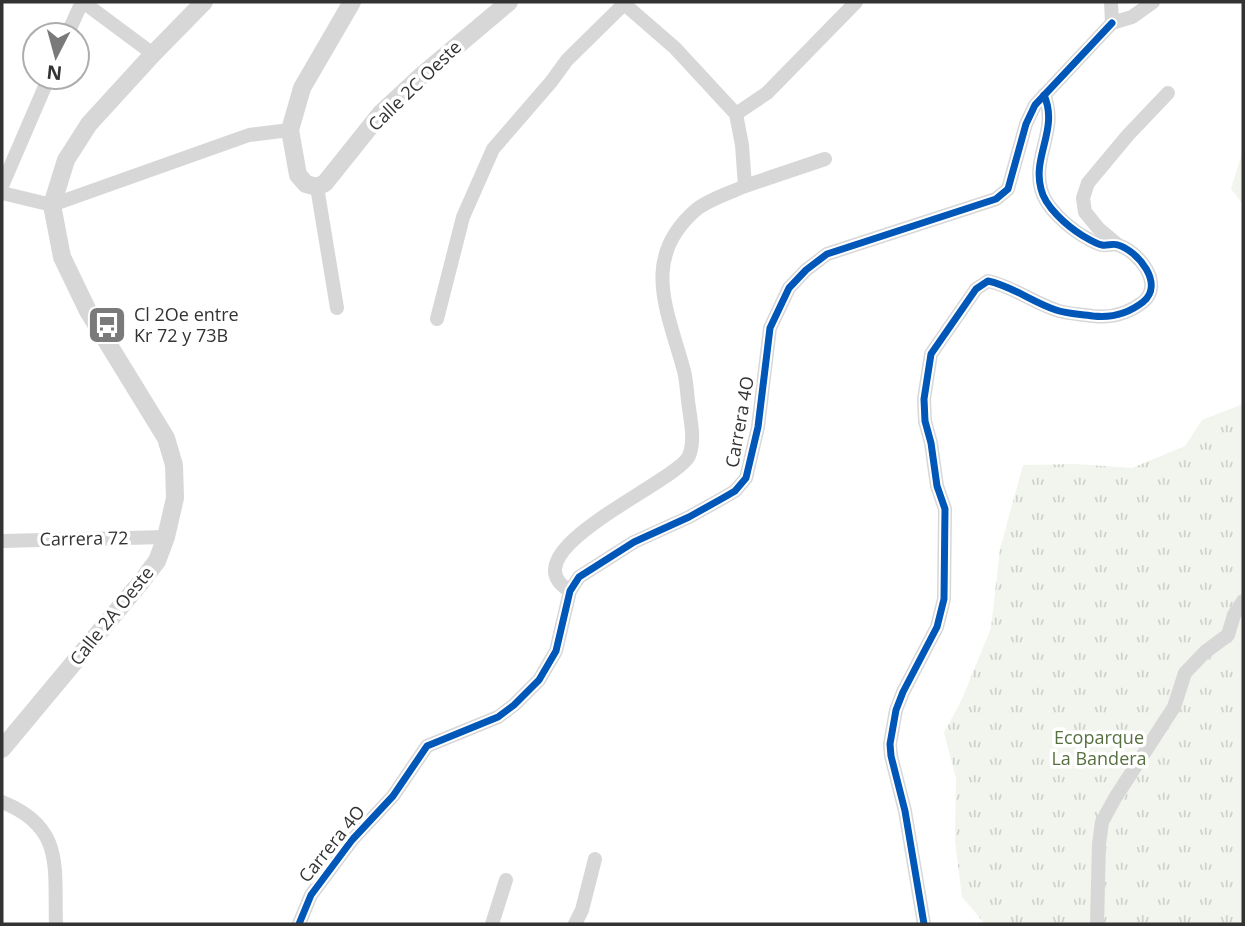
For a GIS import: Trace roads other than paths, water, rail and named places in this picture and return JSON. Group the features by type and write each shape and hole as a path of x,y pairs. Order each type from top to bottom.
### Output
{"street":[{"path":"73,21 82,2 153,54"},
{"name":"Calle 2A Oeste","path":"2,748 141,582 157,561 166,537 175,498 174,465 166,438 88,311 62,257 52,205 66,160 89,124 204,2"},
{"path":"337,307 317,187 306,184 298,175 290,130 302,88 352,2"},
{"name":"Calle 2C Oeste","path":"317,187 325,183 382,113 509,2"},
{"path":"437,319 463,217 493,149 547,88 567,60 624,2 675,48 736,114 742,145 745,186"},
{"path":"736,114 767,93 856,2"},
{"path":"1111,2 1112,23 1132,17 1153,2"},
{"name":"Carrera 4O","path":"299,924 311,895 352,840 393,796 428,746 498,717 539,680 556,651 570,591 579,577 634,542 689,517 735,491 746,478 758,427 770,328 789,288 827,254 996,199 1008,189 1026,124 1035,105 1112,23"},
{"path":"2,186 43,91"},
{"path":"924,924 905,811 890,744 903,692 937,627 944,599 945,509 937,486 924,399 931,354 976,289 988,281 1003,284 1020,295 1058,311 1099,316 1131,311 1148,298 1152,288 1150,275 1139,260 1098,228 1085,212 1083,198 1088,183 1168,93"},
{"path":"1044,95 1050,108 1050,123 1040,167 1041,189 1054,211 1081,234 1102,245 1118,245"},
{"path":"2,193 52,205 249,135 290,130"},
{"path":"570,591 559,584 554,572 557,558 568,543 621,504 677,470 689,456 692,438 684,374 662,295 664,260 675,233 699,207 745,186 825,159"},
{"name":"Carrera 72","path":"2,541 166,537"},
{"path":"1097,924 1102,822 1174,707 1185,673 1205,652 1236,634 1234,615 1243,601"},
{"path":"2,802 30,818 50,839 57,890 56,924"},
{"path":"575,924 582,910 595,859"},
{"path":"492,924 506,880"}],"place":[{"name":"Cl 2Oe entre Kr 72 y 73B","path":"107,325"}],"park label":[{"name":"Ecoparque La Bandera","path":"1099,748"}]}
